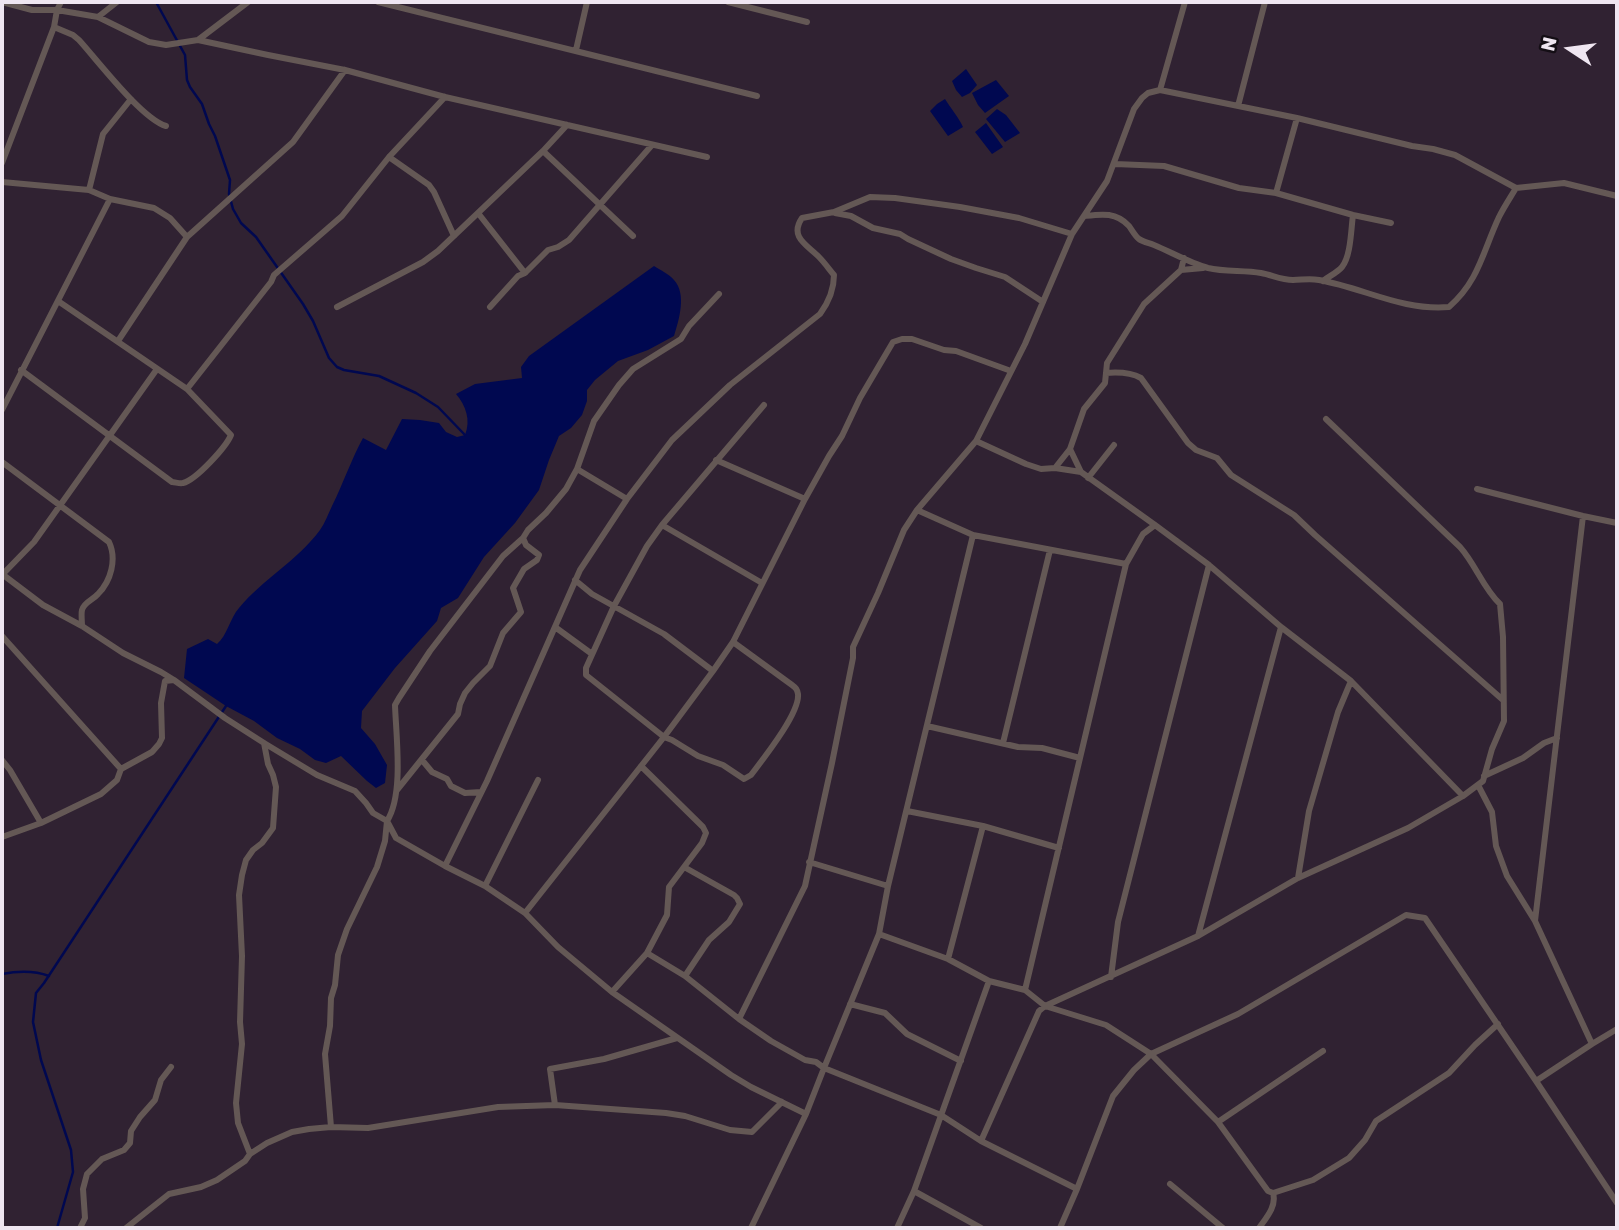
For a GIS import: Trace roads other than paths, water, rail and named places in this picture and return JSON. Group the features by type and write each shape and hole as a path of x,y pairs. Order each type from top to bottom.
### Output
{"street":[{"path":"2,2 32,10 57,10 98,17 149,42 166,45 198,40 345,70 445,97 707,157"},
{"path":"2,163 61,2"},
{"path":"98,17 117,2"},
{"path":"198,40 248,2"},
{"path":"378,2 757,96"},
{"path":"576,50 587,2"},
{"path":"729,2 807,22"},
{"path":"1160,90 1185,2"},
{"path":"1238,106 1265,2"},
{"path":"54,27 79,40 131,99 157,123 166,126"},
{"path":"118,341 187,237 293,142 345,70"},
{"path":"739,1019 805,886 832,763 853,647 904,530 916,510 976,441 1025,344 1072,234 1107,181 1134,109 1142,98 1148,93 1160,90 1297,118 1455,155 1516,188 1564,183 1617,195"},
{"path":"187,389 274,275 342,216 389,157 445,97"},
{"path":"89,190 103,134 131,99"},
{"path":"1276,193 1297,118"},
{"path":"337,307 423,262 438,251 567,125"},
{"path":"490,307 518,276 525,273 548,250 569,240 652,145"},
{"path":"543,151 634,236"},
{"path":"389,157 429,185 454,236"},
{"path":"1115,164 1164,166 1240,188 1276,193 1391,223"},
{"path":"2,182 89,190 110,199 154,208 170,218 187,237"},
{"path":"1181,270 1208,268 1263,273 1293,280 1307,278 1367,292 1391,302 1424,308 1449,307 1469,285 1479,268 1500,215 1516,188"},
{"path":"445,866 481,792 575,580 627,499 672,440 730,385 820,314 826,306 834,285 834,275 800,240 799,222 803,218 834,212 870,197 895,198 1020,218 1072,234"},
{"path":"2,410 110,199"},
{"path":"834,212 851,216 873,228 900,234 951,259 1005,276 1043,302"},
{"path":"478,213 525,273"},
{"path":"1323,281 1337,272 1348,258 1353,215"},
{"path":"1085,216 1116,216 1128,225 1138,239 1208,268"},
{"path":"1055,468 1070,449 1084,409 1105,383 1107,363 1144,304 1181,270 1184,258"},
{"path":"331,1126 325,1054 331,998 338,955 377,867 397,790 396,705 399,698 430,651 503,556 523,538 566,489 577,469 594,421 619,385 633,369 681,339 689,326 719,294"},
{"path":"21,370 172,482 182,484 188,480 218,455 228,442 231,435 187,389 58,301"},
{"path":"525,913 664,737 733,642 805,499 842,436 859,398 894,342 912,339 944,350 956,351 1011,371"},
{"path":"158,369 34,542 2,575 43,605 174,680 264,743 317,775 355,791 373,813 387,821 396,838 485,886 525,913 558,947 612,992 731,1075 806,1114"},
{"path":"1106,373 1135,374 1141,378 1188,443 1196,450 1217,458 1231,475 1294,515 1503,700"},
{"path":"733,642 792,685 798,695 791,718 751,775 744,779 723,765 698,756 664,737 586,675 586,668 614,606 647,546 764,405"},
{"path":"981,1141 1039,1011 1045,1006 1198,936 1298,878 1408,828 1483,781 1496,737 1504,721 1500,604 1460,547 1326,419"},
{"path":"976,441 1041,469 1080,472 1155,524 1209,565 1280,627 1351,681 1463,796"},
{"path":"1088,478 1114,445"},
{"path":"1070,449 1080,472"},
{"path":"716,460 805,499"},
{"path":"2,462 109,542 113,564 98,595 82,610 82,626"},
{"path":"577,469 627,499"},
{"path":"1477,489 1617,523"},
{"path":"916,510 973,536 1126,564"},
{"path":"1535,921 1583,516"},
{"path":"1025,990 1126,564 1143,534 1155,524"},
{"path":"662,525 762,583"},
{"path":"751,1228 806,1114 879,934 888,886 973,536"},
{"path":"397,790 458,714 465,693 490,666 503,634 521,612 513,587 524,569 537,560 539,555 526,545 523,538"},
{"path":"1003,743 1050,550"},
{"path":"1111,976 1118,922 1209,565"},
{"path":"575,580 592,594 664,634 713,671"},
{"path":"555,627 592,654"},
{"path":"1198,936 1280,627"},
{"path":"2,636 121,769"},
{"path":"2,837 101,794 117,780 121,769 152,752 162,738 162,690 165,681 174,680"},
{"path":"1298,878 1309,811 1338,712 1351,681"},
{"path":"927,726 1080,758"},
{"path":"1484,776 1557,738"},
{"path":"250,1154 238,1123 236,1103 242,1044 239,895 246,860 273,828 276,787 264,743"},
{"path":"2,760 41,822"},
{"path":"422,760 432,772 447,779 451,786 465,793 481,792"},
{"path":"612,992 647,953 667,915 668,887 702,843 706,833 641,766"},
{"path":"485,886 538,780"},
{"path":"1478,785 1492,812 1496,846 1507,876 1535,921 1592,1044"},
{"path":"907,811 984,826 1059,848"},
{"path":"948,959 984,826"},
{"path":"809,862 888,886"},
{"path":"684,867 734,895 740,904 729,922 709,940 685,976"},
{"path":"1060,1228 1113,1096 1151,1054 1238,1014 1406,915 1425,918 1617,1203"},
{"path":"879,934 948,959 989,981 1025,990 1045,1006 1106,1026 1151,1054 1218,1122 1268,1191 1273,1194 1273,1205 1259,1228"},
{"path":"647,953 685,976 771,1041 805,1060 816,1062 824,1068 941,1115 981,1141 1077,1189"},
{"path":"897,1228 914,1191 989,981"},
{"path":"850,1004 885,1013 907,1034 961,1061"},
{"path":"1273,1194 1313,1180 1349,1158 1365,1140 1376,1121 1449,1073 1498,1024"},
{"path":"1536,1081 1617,1029"},
{"path":"555,1105 550,1069 604,1059 677,1038"},
{"path":"1218,1122 1323,1051"},
{"path":"80,1228 85,1218 83,1189 87,1174 102,1159 124,1150 130,1143 131,1131 155,1100 161,1080 171,1067"},
{"path":"126,1228 169,1194 217,1180 267,1143 292,1132 331,1126 368,1128 498,1107 555,1105 666,1113 730,1130 752,1132 782,1102"},
{"path":"1170,1184 1223,1228"},
{"path":"914,1191 981,1228"}],"waterway":[{"path":"156,2 185,55 187,80 202,104 230,180 229,194 233,209 303,304 329,358 344,370 379,376 416,393 438,407 465,435"},
{"path":"57,1228 73,1172 71,1150 41,1060 33,1022 36,993 226,706"},
{"path":"2,974 26,972 49,976"}]}
